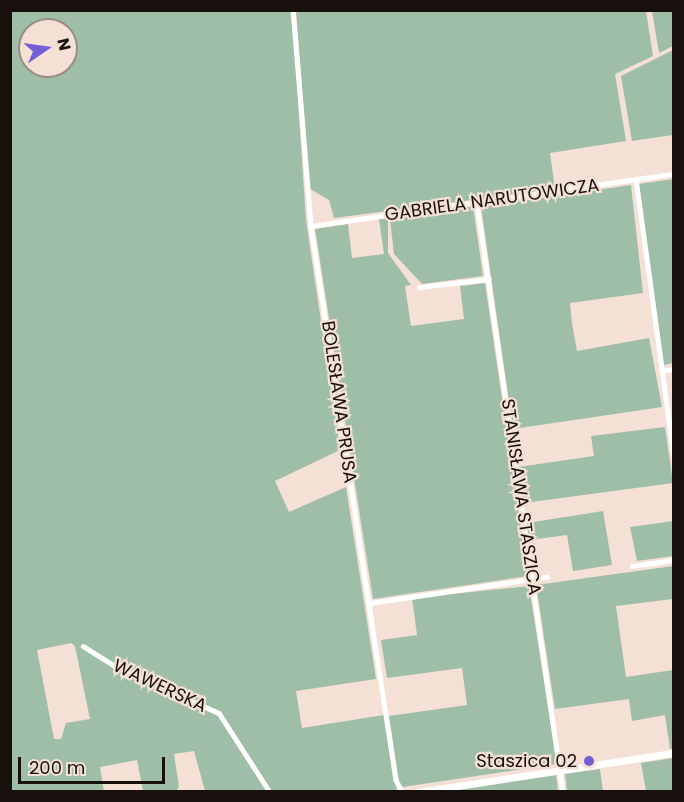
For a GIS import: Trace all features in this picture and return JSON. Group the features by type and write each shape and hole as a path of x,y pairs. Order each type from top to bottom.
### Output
{"street":[{"name":"BOLESŁAWA PRUSA","path":"293,10 311,226 396,780 402,792"},
{"name":"GABRIELA NARUTOWICZA","path":"311,226 674,174"},
{"path":"636,179 674,458"},
{"name":"STANISŁAWA STASZICA","path":"477,203 563,792"},
{"path":"419,287 489,279"},
{"path":"661,371 674,369"},
{"path":"632,566 674,560"},
{"path":"370,603 547,577"},
{"name":"WAWERSKA","path":"83,646 113,665 219,713 270,792"},
{"path":"418,792 674,753"}],"green space":[{"path":"10,11 292,11 306,220 340,450 275,481 289,512 346,487 376,679 296,691 302,728 384,715 397,791 205,791 194,751 174,754 179,787 176,791 143,791 137,760 100,767 104,791 11,791","holes":["71,643 75,646 90,719 66,723 61,739 54,739 37,650"]},
{"path":"296,11 646,11 653,56 615,74 626,141 550,153 555,189 334,218 329,200 310,189"},
{"path":"652,11 673,11 673,46 659,53"},
{"path":"673,50 673,135 632,141 621,76"},
{"path":"673,179 673,363 664,365 639,184"},
{"path":"631,185 643,293 570,303 572,323 577,351 649,338 662,407 513,429 481,207"},
{"path":"473,206 483,276 422,284 394,254 390,219"},
{"path":"388,218 388,253 411,285 405,286 411,326 464,319 460,286 485,283 528,576 373,599 315,229 348,224 352,258 384,254 379,219"},
{"path":"665,427 673,483 524,503 518,467 594,456 591,436"},
{"path":"603,511 612,565 573,571 567,535 529,540 527,523"},
{"path":"673,521 673,556 637,561 630,527"},
{"path":"673,566 673,599 616,606 626,677 673,670 673,748 670,749 665,715 632,721 629,699 555,709 536,585"},
{"path":"529,586 557,764 403,787 399,782 389,716 467,705 462,668 387,678 381,640 417,635 412,598"},
{"path":"673,758 673,791 646,791 641,763"},
{"path":"600,769 603,791 567,791 565,774"},
{"path":"556,775 558,791 451,791"}],"place":[{"name":"Staszica 02","path":"589,761"}]}
